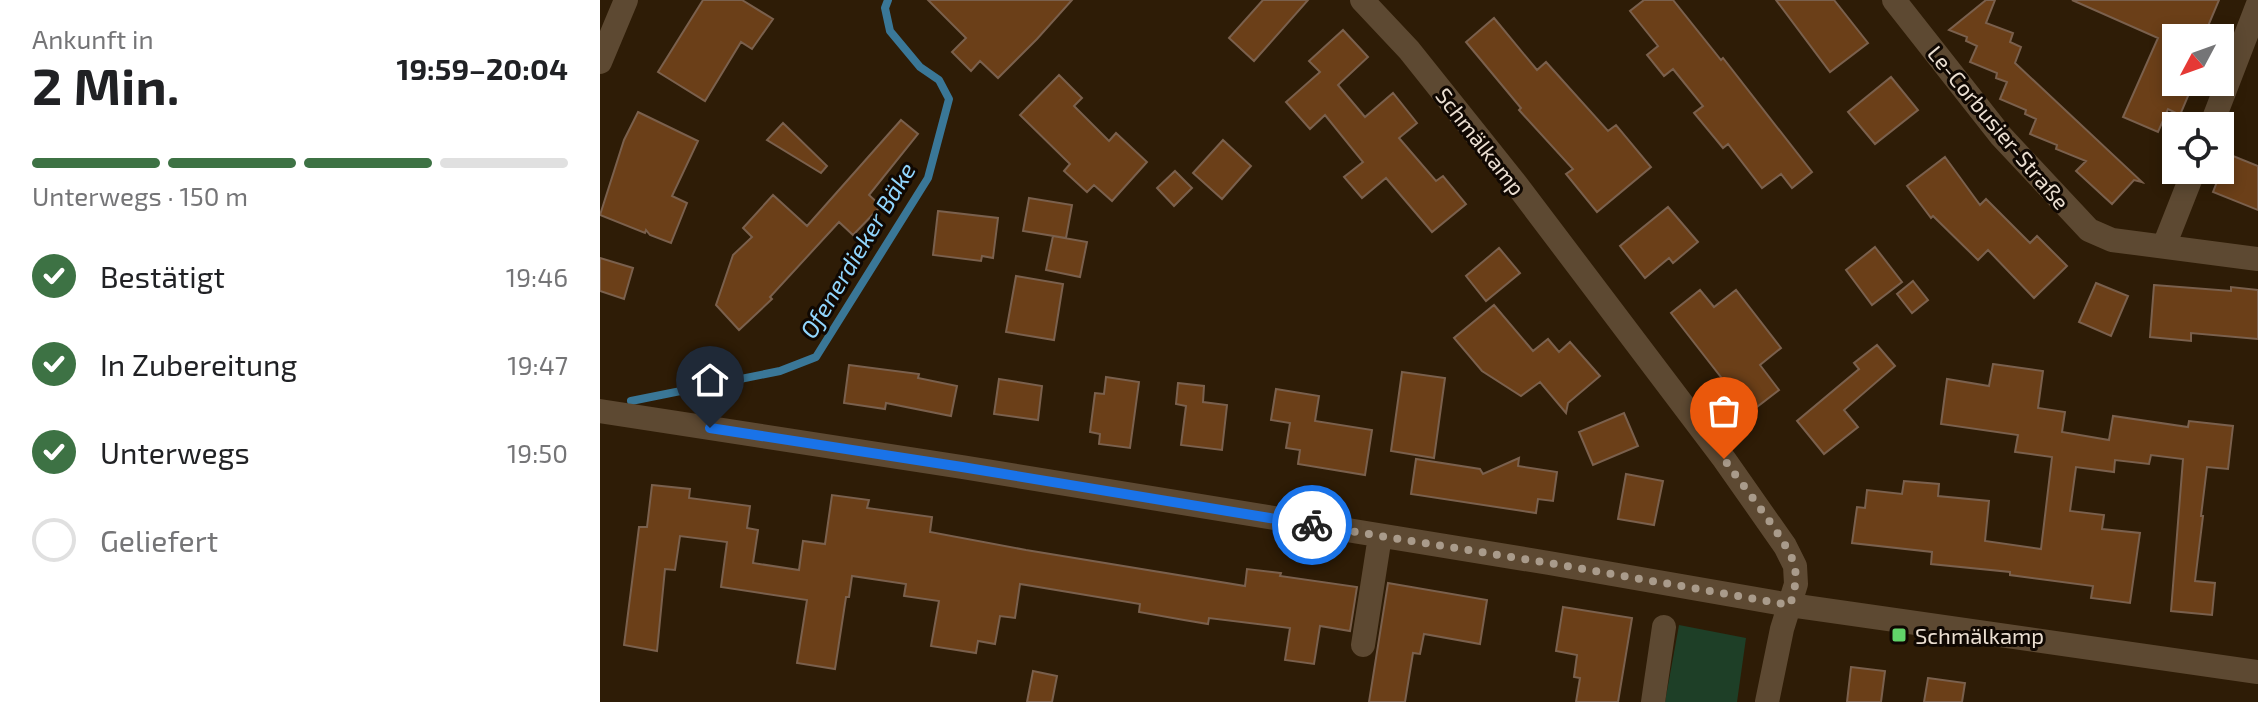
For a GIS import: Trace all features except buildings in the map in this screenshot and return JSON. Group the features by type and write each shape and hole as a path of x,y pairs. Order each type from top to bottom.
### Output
{"street":[{"path":"600,62 626,0"},
{"name":"Schmälkamp","path":"1362,0 1409,50 1516,184 1724,459 1785,546 1795,566 1796,584 1773,666 1767,702"},
{"name":"Le-Corbusier-Straße","path":"1894,0 2001,136 2089,230 2112,240 2258,259"},
{"path":"2216,112 2258,4"},
{"path":"2164,246 2188,184"},
{"path":"600,411 962,467 1790,605 2258,672"},
{"path":"1363,645 1380,536"},
{"path":"1653,702 1664,627"}],"green space":[{"path":"1679,625 1746,638 1737,702 1665,702"}],"waterway":[{"name":"Ofenerdieker Bäke","path":"631,401 780,371 816,357 928,178 949,99 939,80 920,67 890,31 885,8 888,0"}],"way so far":[{"path":"1312,525 1790,605 1796,584 1795,566 1785,546 1724,459"}],"place":[{"name":"Schmälkamp","path":"1899,635"}],"route":[{"path":"710,428 1312,525"}]}
